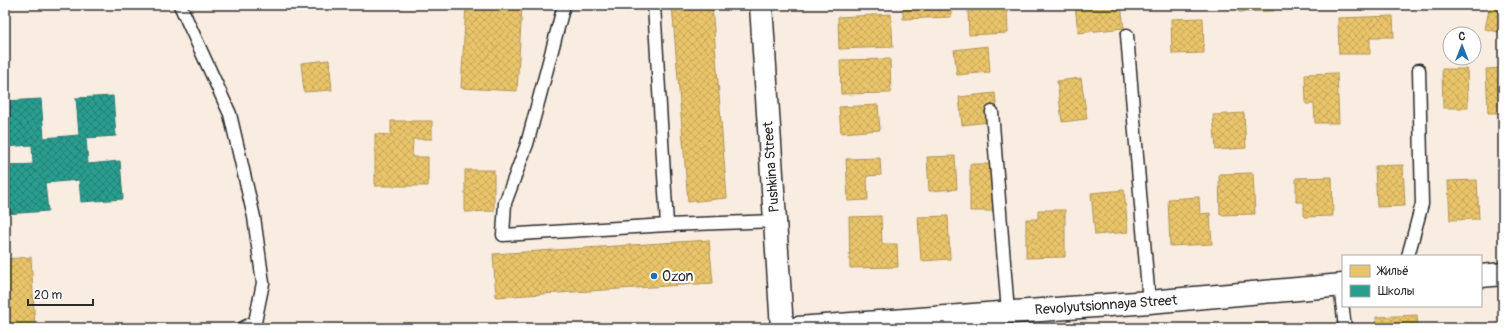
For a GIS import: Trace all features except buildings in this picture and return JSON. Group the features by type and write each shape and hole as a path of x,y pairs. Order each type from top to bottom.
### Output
{"street":[{"name":"Pushkina Street","path":"761,5 782,328"},
{"path":"1482,276 1503,274"},
{"name":"Revolyutsionnaya Street","path":"798,328 1149,302 1341,285"}],"lane":[{"path":"180,5 230,114 254,217 263,283 255,322 243,328"},
{"path":"564,5 527,144 505,203 503,235 667,225 775,222"},
{"path":"654,5 667,225"},
{"path":"1127,35 1149,302"},
{"path":"1408,255 1422,204 1419,70"},
{"path":"992,112 1008,312"},
{"path":"1341,285 1342,296"},
{"path":"1343,307 1345,328"}],"place":[{"name":"Ozon","path":"654,276"}]}
